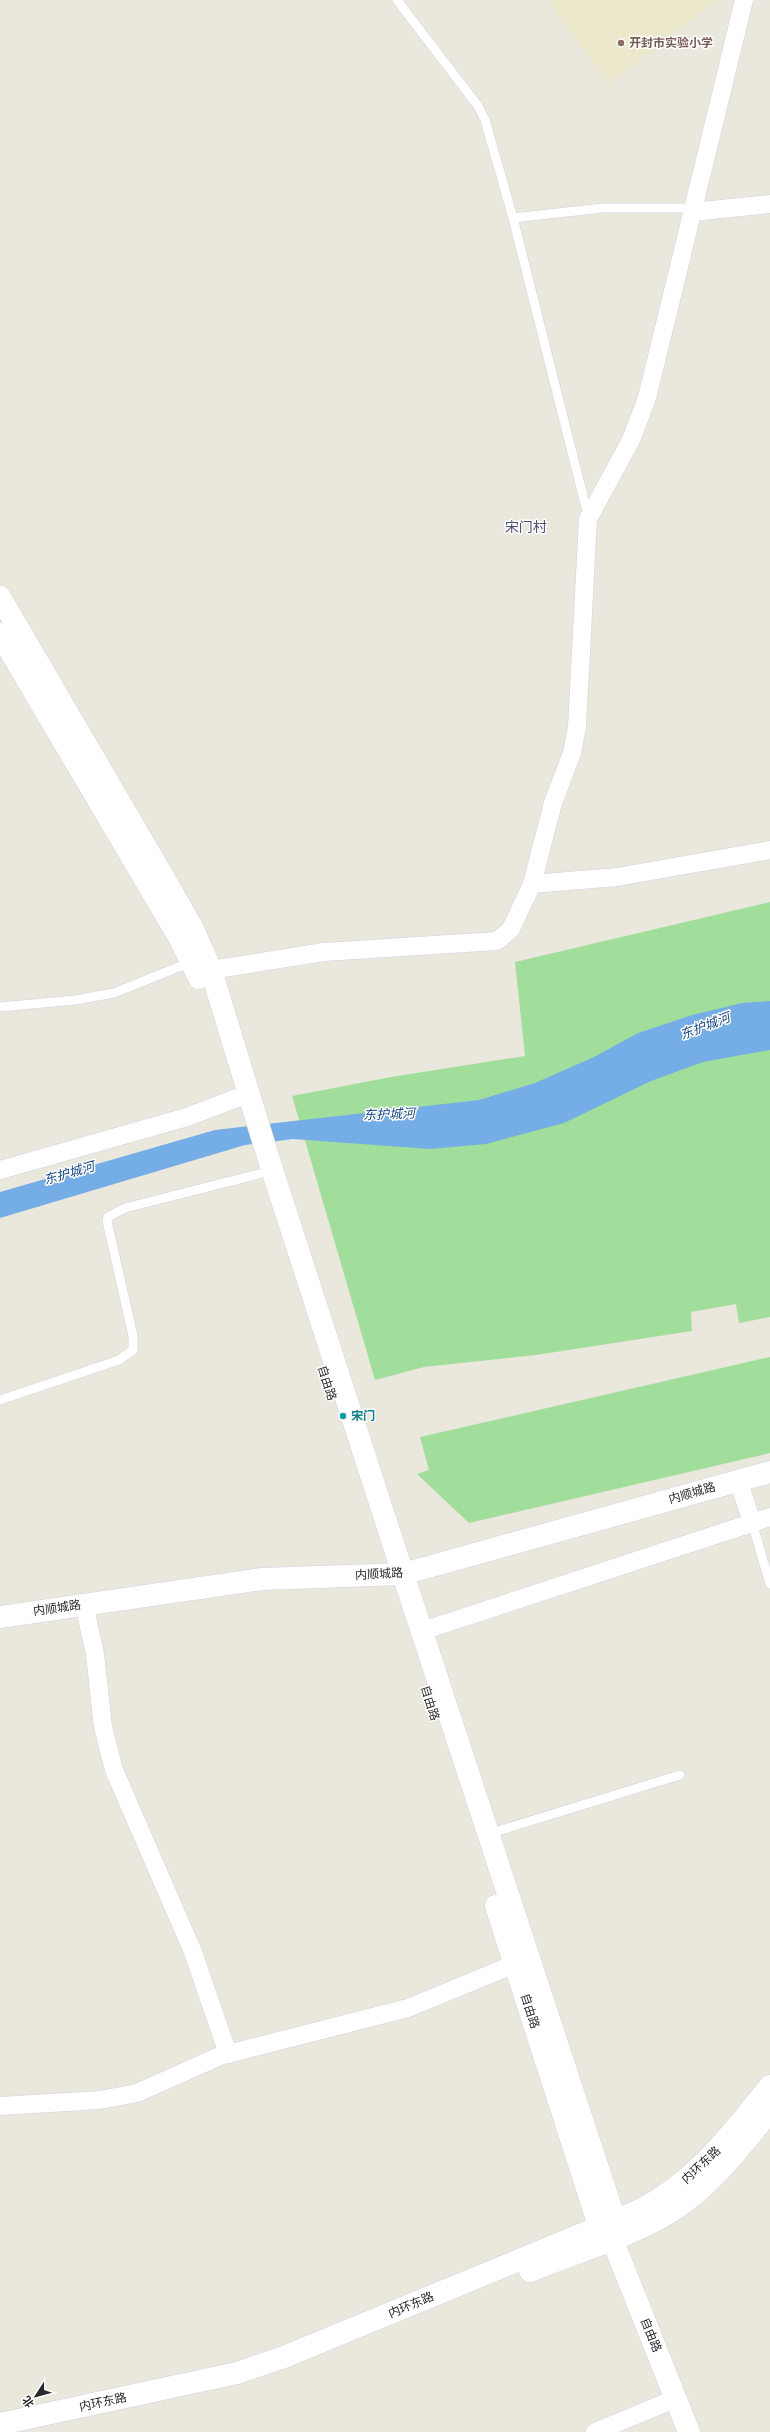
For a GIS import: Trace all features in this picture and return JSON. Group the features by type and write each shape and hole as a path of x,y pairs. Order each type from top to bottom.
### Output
{"street":[{"path":"211,970 324,952 497,941 511,929 532,884 553,803 572,753 577,727 588,519 631,440 647,398 744,0"},
{"path":"693,210 770,204"},
{"path":"0,597 193,929 211,970 244,1106"},
{"path":"0,634 180,939 205,996 244,1106"},
{"path":"532,884 617,877 770,850"},
{"path":"0,1170 187,1117 244,1106"},
{"name":"自由路","path":"244,1106 261,1165 609,2228 677,2398 689,2432"},
{"name":"内顺城路","path":"0,1617 262,1579 396,1574 770,1472"},
{"path":"738,1480 752,1522"},
{"path":"422,1631 770,1517"},
{"name":"自由路","path":"396,1574 422,1631 488,1834 522,1961"},
{"path":"84,1604 95,1654 103,1727 114,1770 193,1952 228,2054"},
{"path":"0,2106 57,2101 100,2100 137,2093 169,2077 228,2054 408,2008 522,1961"},
{"name":"内环东路","path":"32,2432 241,2387 282,2374 609,2228 660,2200 715,2154 770,2086"},
{"name":"内环东路","path":"0,2424 237,2373 284,2357 609,2228 668,2213 693,2194 726,2165 770,2111"},
{"path":"595,2432 677,2398"}],"lane":[{"path":"397,0 478,106 491,138 513,218 588,519"},
{"path":"513,218 603,208 693,210"},
{"path":"0,1007 75,1000 114,993 191,962"},
{"path":"0,1400 119,1360 133,1350 133,1336 107,1221 108,1217 125,1208 261,1165"},
{"path":"752,1522 770,1584"},
{"path":"488,1834 680,1775"}],"shaded area":[{"name":"开封市实验小学","path":"547,0 717,0 609,84"}],"green space":[{"path":"770,902 770,1317 739,1323 736,1304 691,1312 692,1331 536,1355 424,1367 375,1380 292,1096 391,1077 525,1056 515,962"},
{"path":"770,1357 770,1453 469,1523 417,1474 429,1470 420,1437"}],"water":[{"name":"东护城河","path":"770,1001 770,1050 703,1062 651,1081 564,1123 486,1144 430,1149 293,1139 245,1145 0,1218 0,1192 215,1130 479,1100 535,1083 594,1057 638,1033 692,1015 742,1003"}],"place":[{"name":"开封市实验小学","path":"621,43"},
{"name":"宋门","path":"343,1416"}],"district":[{"name":"宋门村","path":"526,527"}]}
